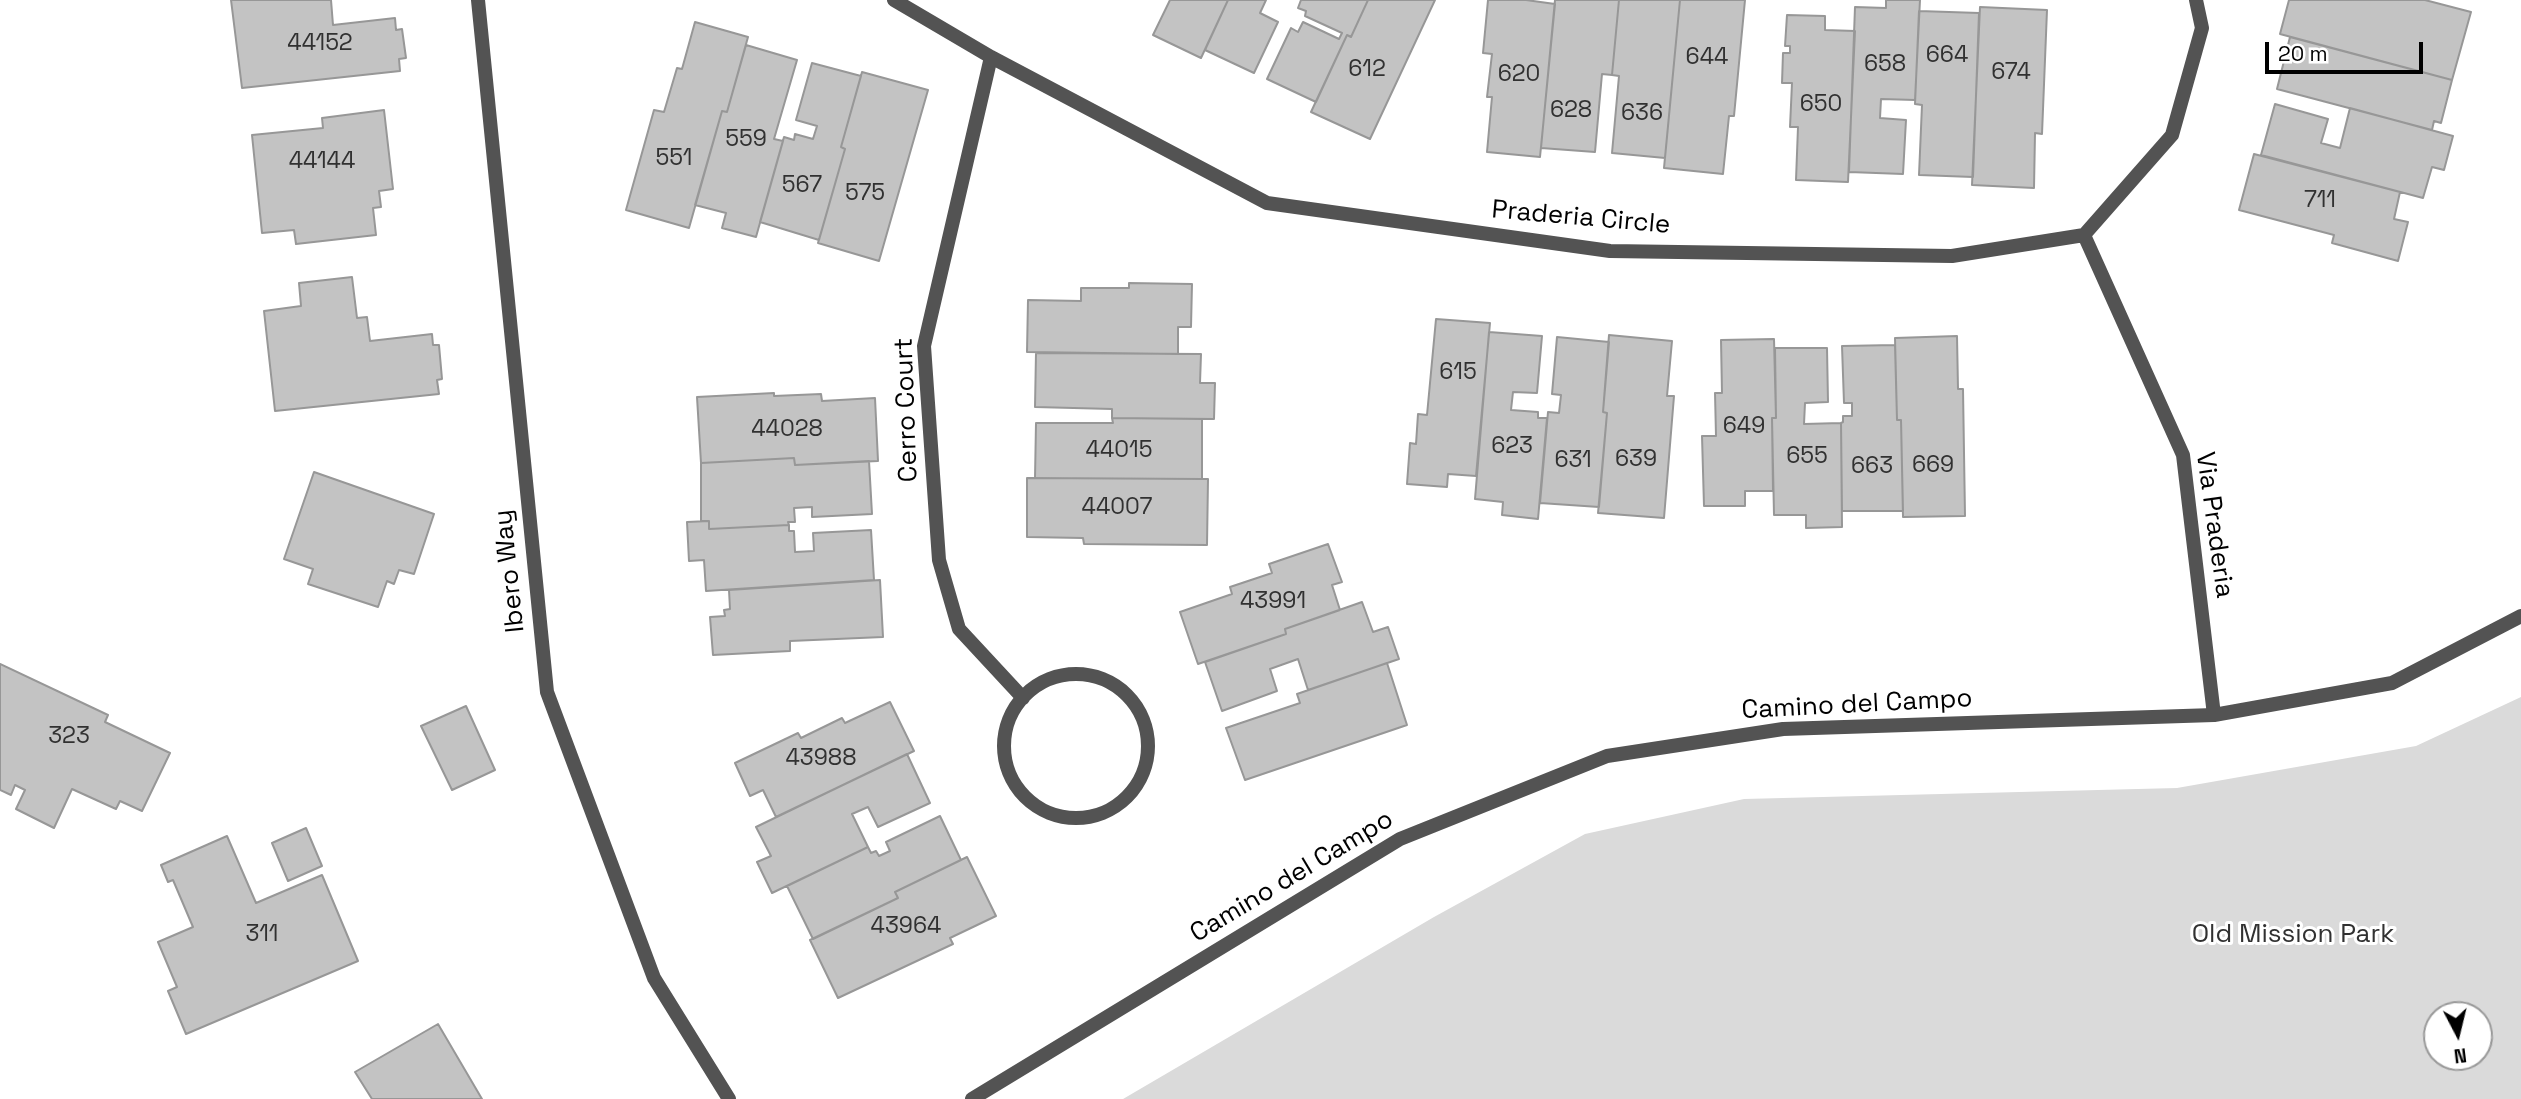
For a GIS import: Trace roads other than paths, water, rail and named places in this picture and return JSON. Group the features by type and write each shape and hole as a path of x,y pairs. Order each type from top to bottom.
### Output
{"street":[{"name":"Ibero Way","path":"478,0 547,692 654,978 729,1099"},
{"name":"Praderia Circle","path":"894,0 991,57 1267,203 1610,251 1952,256 2084,235"},
{"path":"2084,235 2172,135 2202,28 2196,0"},
{"name":"Cerro Court","path":"991,57 924,346 939,560 959,629 1023,698"},
{"name":"Via Praderia","path":"2084,235 2183,455 2214,715"},
{"name":"Camino del Campo","path":"972,1099 1400,839 1606,757 1783,729 2214,715 2392,683 2521,615"},
{"path":"1065,675 1090,676 1113,684 1131,699 1144,720 1149,744 1145,767 1135,790 1116,806 1094,816 1070,818 1048,813 1028,801 1014,783 1005,762 1004,739 1010,717 1023,698 1042,682 1065,675"}],"park label":[{"name":"Old Mission Park","path":"2293,935"}]}
